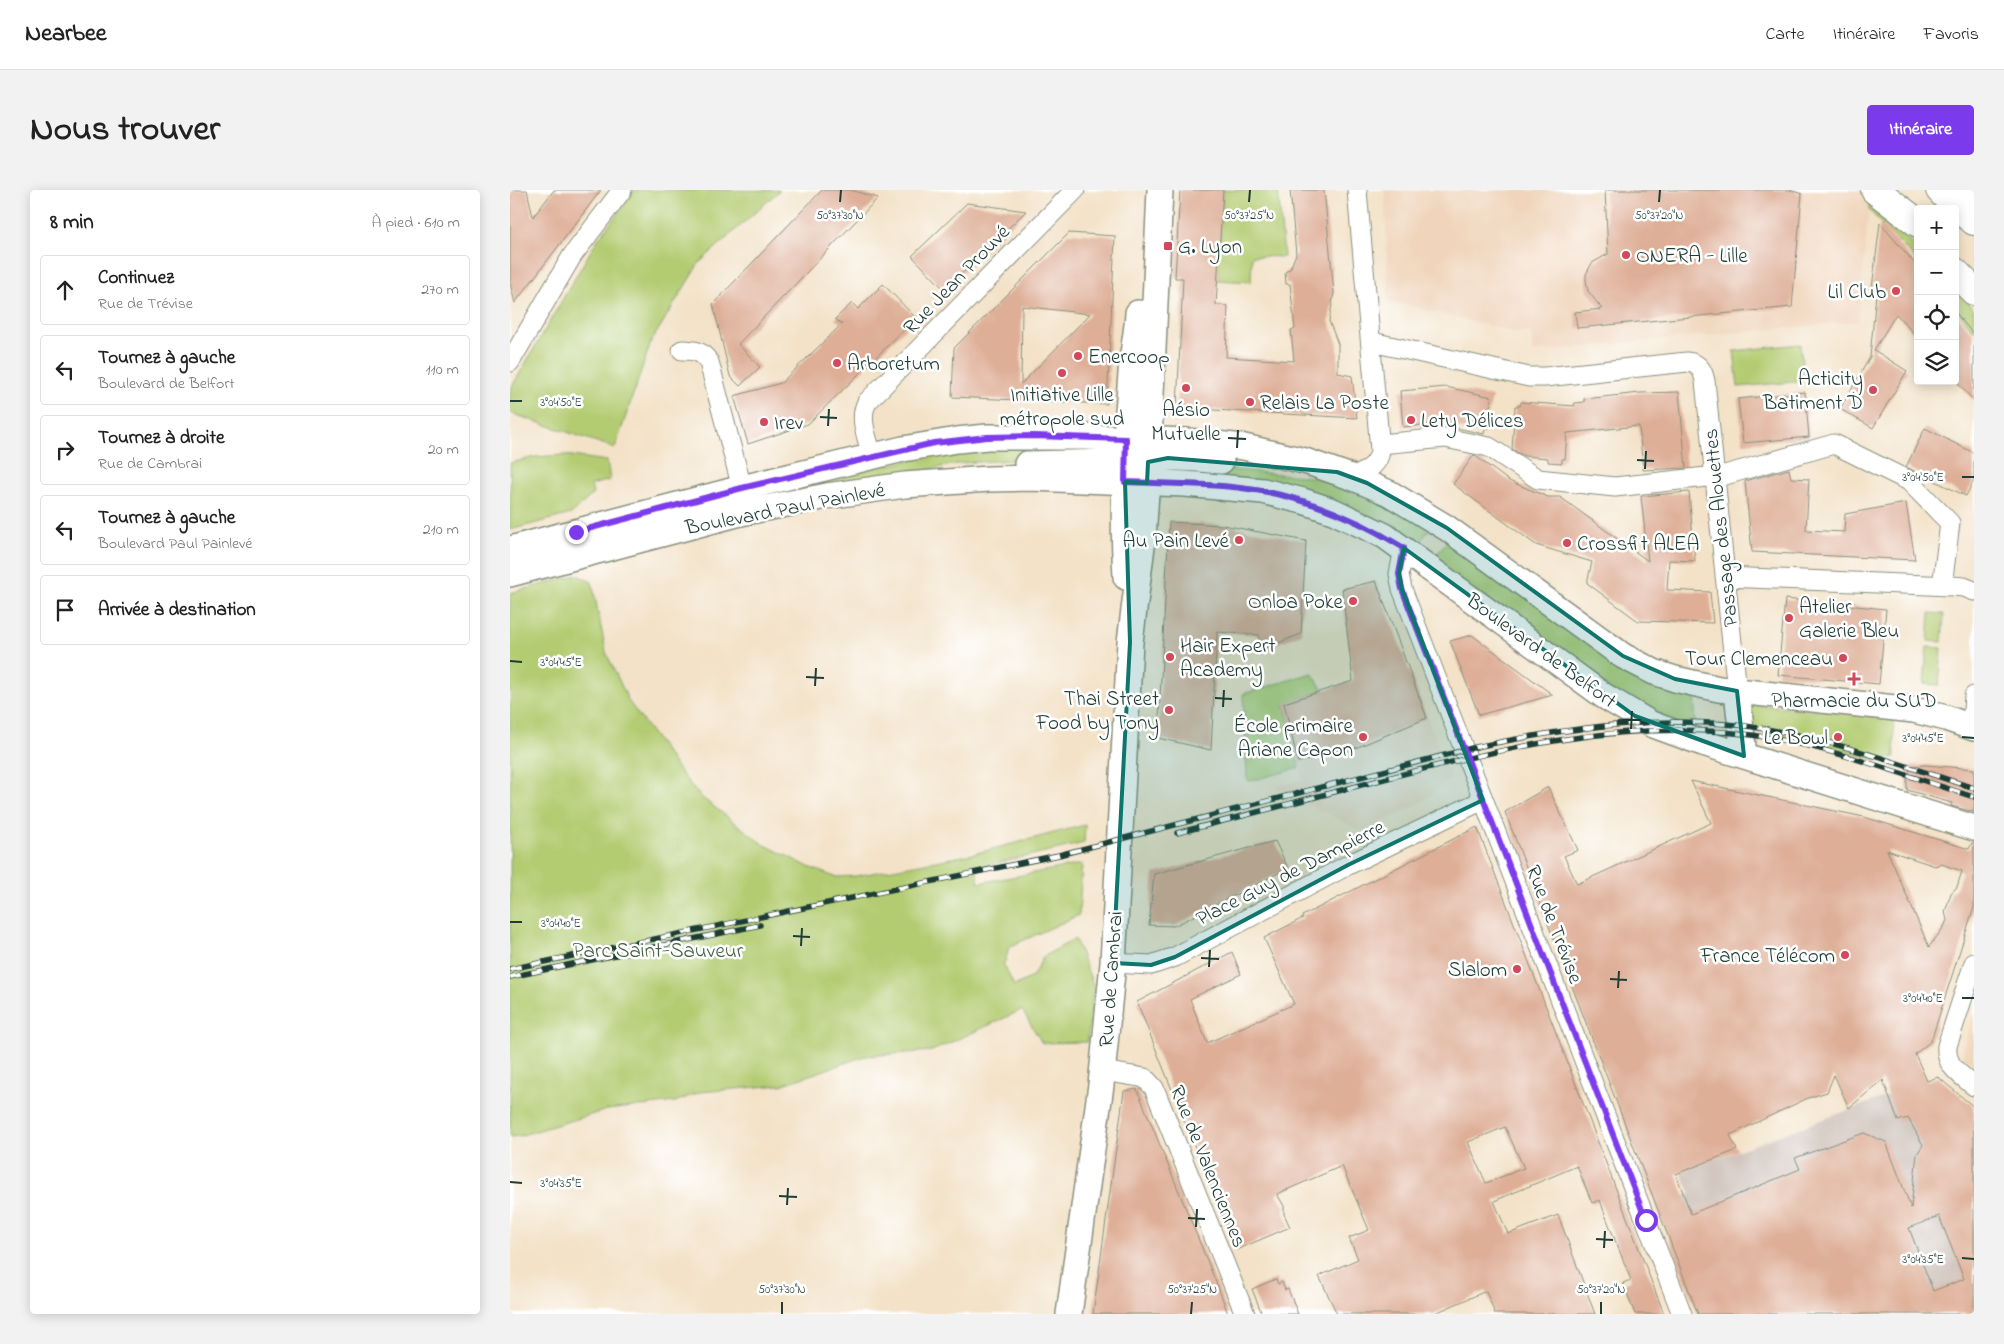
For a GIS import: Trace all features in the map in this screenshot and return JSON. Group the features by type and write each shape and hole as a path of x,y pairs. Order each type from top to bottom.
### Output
{"highway":[{"path":"1876,190 1910,217 1906,221 1914,229"},
{"path":"1940,190 1954,205 1974,221"},
{"path":"1967,190 1974,195"},
{"path":"1959,255 1974,266"},
{"path":"1959,276 1974,291"}],"main road":[{"path":"1137,461 1132,359 1138,324 1144,190"},
{"path":"1137,461 1160,190"},
{"name":"Boulevard Paul Painlevé","path":"510,574 578,543 742,488 934,443 987,437 1052,436 1137,461"},
{"name":"Boulevard de Belfort","path":"1137,461 1168,458 1236,461 1346,475 1396,497 1439,523 1623,656 1654,672 1701,686 1896,707 1933,714 1973,727"},
{"name":"Boulevard Paul Painlevé","path":"510,549 578,543 820,498 879,489 988,479 1065,480 1137,461"},
{"path":"879,489 949,472 1024,464 1137,461"},
{"name":"Boulevard de Belfort","path":"1137,461 1230,487 1284,496 1333,511 1365,525 1404,548 1532,645 1628,711 1676,734 1974,828"},
{"name":"Rue de Cambrai","path":"1069,1314 1102,1071 1113,963 1130,642 1143,538 1137,461"},
{"name":"Passage des Alouettes","path":"1737,691 1744,756"}],"street":[{"path":"510,362 578,249 622,190"},
{"name":"Rue Jean Prouvé","path":"872,456 863,421 864,408 867,402 1076,190"},
{"path":"1346,475 1377,461 1380,444 1358,190"},
{"name":"Passage des Alouettes","path":"1372,342 1529,377 1683,363 1695,363 1700,367 1704,376 1737,691"},
{"path":"682,350 698,351 705,354 709,362 742,488"},
{"path":"1380,444 1445,438 1489,447 1538,479 1615,487 1715,476 1834,444 1910,482 1950,523 1942,586"},
{"name":"Rue de Trévise","path":"1404,548 1399,574 1402,589 1682,1314"},
{"path":"1726,577 1964,587 1974,591"},
{"path":"1973,727 1974,696"},
{"name":"Place Guy de Dampierre","path":"1113,963 1151,965 1175,957 1348,865 1483,800"},
{"path":"1974,963 1946,1046 1948,1060 1954,1069 1974,1086"},
{"name":"Rue de Valenciennes","path":"1102,1071 1145,1078 1154,1088 1245,1314"}],"highlighted area":[{"path":"1168,458 1337,472 1367,483 1447,528 1623,656 1675,679 1737,691 1744,756 1635,716 1404,548 1399,574 1402,589 1483,800 1348,865 1175,957 1151,965 1113,963 1130,642 1125,482 1147,483 1148,462"}],"shaded area":[{"name":"ONERA - Lille","path":"1385,190 1858,190 1870,199 1858,321 1533,352 1531,332 1518,333 1388,301"},
{"name":"École primaire Ariane Capon","path":"1406,664 1451,778 1421,803 1363,832 1276,787 1302,780 1284,703"},
{"path":"1974,1014 1974,1065 1963,1056 1963,1048"},
{"path":"1938,1077 1974,1107 1974,1314 1657,1205 1691,1193 1681,1173 1696,1166 1906,1089 1934,1091 1927,1081"}],"green space":[{"path":"635,190 780,190 699,263 651,342 615,448 510,413 510,390 596,242"},
{"path":"1223,190 1278,190 1284,257 1252,256 1251,282 1217,280"},
{"path":"1870,199 1914,246 1914,258 1869,210"},
{"path":"1959,294 1974,309 1974,331 1959,312"},
{"path":"1800,344 1804,381 1738,387 1734,351"},
{"path":"1080,446 1079,456 962,463 747,504 745,496 961,449"},
{"path":"565,455 607,461 610,480 591,485 593,494 571,514 510,530 510,463 535,457"},
{"path":"1190,466 1323,478 1432,525 1414,551 1189,476"},
{"path":"1450,537 1694,691 1696,733 1646,715 1430,563"},
{"name":"Parc Saint-Sauveur","path":"577,575 592,582 606,652 629,702 684,777 701,797 763,844 811,868 835,877 856,876 973,854 1085,825 1084,843 976,868 979,883 1082,864 1079,915 1009,947 1005,962 1003,963 1014,986 1032,977 1044,956 1075,939 1094,987 1087,1042 1042,1043 1022,1010 932,1051 865,1056 781,1085 700,1092 675,1102 607,1110 510,1137 510,593"},
{"path":"1930,613 1944,614 1942,642 1928,641"},
{"path":"1927,647 1942,648 1939,685 1924,684"},
{"path":"1312,673 1323,690 1284,704 1299,768 1250,781 1247,779 1243,694"},
{"name":"Le Bowl","path":"1749,704 1893,716 1895,757 1875,760 1814,743 1752,730"}],"building":[{"path":"510,190 527,190 533,217 554,190 601,190 515,303 510,283"},
{"path":"822,190 850,190 878,198 738,344 760,367 740,386 730,376 713,304"},
{"path":"1180,190 1223,190 1216,305 1228,306 1226,357 1294,361 1291,330 1295,329 1290,284 1286,284 1285,272 1290,269 1296,254 1290,190 1324,190 1334,293 1329,321 1338,344 1338,373 1352,376 1357,418 1177,408 1183,278 1175,278"},
{"path":"1605,190 1790,190 1802,194 1792,307 1577,328 1575,312 1602,309 1588,291 1586,274 1592,263 1608,254"},
{"path":"967,203 1026,211 945,290 912,256"},
{"path":"1880,223 1914,262 1914,334 1896,314 1874,350 1907,371 1873,428 1840,409 1870,357 1876,294 1872,288"},
{"path":"1069,233 1115,236 1107,404 952,397 954,348","holes":["1022,306 1090,314 1021,384"]},
{"name":"Arboretum","path":"883,284 916,318 808,424 748,444 734,396 781,383 842,324 835,319 852,303 858,309"},
{"path":"1959,317 1974,335 1974,401 1959,384"},
{"path":"1446,387 1492,397 1484,434 1429,422 1432,424 1403,427 1400,391"},
{"path":"1679,392 1686,468 1643,470 1639,426 1567,433 1565,459 1562,459 1562,463 1548,462 1548,458 1524,456 1512,449 1515,406 1520,406 1521,402 1575,406 1574,403 1584,402 1584,399 1640,393"},
{"path":"1805,392 1809,437 1743,443 1738,399"},
{"path":"1925,428 1974,453 1974,480 1966,496 1906,467"},
{"path":"1474,455 1509,481 1548,497 1560,497 1648,561 1641,496 1689,492 1695,561 1669,560 1667,590 1710,592 1713,623 1638,621 1587,583 1592,562 1536,545 1453,484"},
{"path":"1789,469 1791,478 1809,479 1806,530 1844,532 1845,514 1906,503 1915,560 1752,552 1745,481"},
{"path":"1169,522 1223,525 1306,541 1301,634 1258,651 1259,635 1217,632 1211,750 1158,738"},
{"name":"École primaire Ariane Capon","path":"1376,581 1427,718 1346,752 1298,762 1284,703 1353,681 1342,589"},
{"name":"Tour Clemenceau","path":"1785,599 1886,609 1879,684 1778,675"},
{"path":"1472,635 1553,695 1479,715 1450,641"},
{"path":"1926,765 1974,769 1974,812 1951,806 1952,803 1907,790 1907,780 1911,766"},
{"path":"1691,781 1864,817 1969,849 1972,843 1974,843 1974,907 1931,1041 1915,1054 1927,1081 1938,1077 1974,1107 1974,1314 1698,1314 1505,812 1548,787 1578,850 1564,856 1577,884 1711,823","holes":["1887,850 1935,866 1941,864 1962,871 1957,887 1951,893 1945,912 1947,920 1944,927 1929,947","1834,1075 1849,1108 1883,1080 1898,1121 1908,1118 1923,1145 1917,1154 1911,1208 1886,1142 1864,1133 1795,1158 1800,1169 1691,1214 1676,1174 1737,1150 1730,1135 1808,1098 1827,1092","1939,1216 1964,1279 1933,1291 1909,1228"]},
{"path":"1477,827 1664,1314 1635,1314 1623,1283 1631,1280 1600,1200 1592,1203 1577,1166 1494,1201 1508,1234 1558,1215 1595,1314 1495,1314 1486,1291 1433,1314 1337,1314 1319,1276 1358,1259 1349,1238 1369,1230 1342,1166 1277,1194 1284,1206 1284,1214 1290,1227 1236,1250 1137,1002 1232,952 1241,974 1190,999 1207,1043 1294,1004 1264,938 1303,918 1302,916","holes":["1505,1127 1524,1168 1486,1183 1468,1142"]},
{"path":"1275,841 1288,868 1174,926 1149,925 1154,874"},
{"path":"1137,1089 1228,1314 1093,1314 1124,1091"},
{"path":"1276,1279 1278,1284 1282,1282 1285,1290 1288,1289 1298,1314 1262,1314 1252,1289"}],"railway":[{"path":"510,969 1059,855 1476,747 1584,728 1657,722 1693,722 1730,724 1766,729 1844,747 1974,788"},
{"path":"1177,833 1384,779 1520,747 1613,733 1659,730 1706,731 1752,735 1780,740 1836,753 1974,797"},
{"path":"510,977 760,925"}],"place":[{"name":"G. Lyon","path":"1168,246"},
{"name":"ONERA - Lille","path":"1626,255"},
{"name":"Lil Club","path":"1896,291"},
{"name":"Enercoop","path":"1078,356"},
{"name":"Arboretum","path":"837,363"},
{"name":"Initiative Lille métropole sud","path":"1062,373"},
{"name":"Aésio Mutuelle","path":"1186,388"},
{"name":"Acticity Batiment D","path":"1873,390"},
{"name":"Relais La Poste","path":"1250,402"},
{"name":"Lety Délices","path":"1411,420"},
{"name":"Irev","path":"764,422"},
{"name":"Au Pain Levé","path":"1239,540"},
{"name":"Crossfit ALEA","path":"1567,543"},
{"name":"Onloa Poke","path":"1353,601"},
{"name":"Atelier Galerie Bleu","path":"1789,618"},
{"name":"Hair Expert Academy","path":"1170,657"},
{"name":"Tour Clemenceau","path":"1843,658"},
{"name":"Pharmacie du SUD","path":"1854,679"},
{"name":"Thai Street Food by Tony","path":"1169,710"},
{"name":"École primaire Ariane Capon","path":"1363,737"},
{"name":"Le Bowl","path":"1838,737"},
{"name":"France Télécom","path":"1845,955"},
{"name":"Slalom","path":"1517,969"}],"route":[{"path":"576,532 742,488 934,443 987,437 1086,437 1126,439 1125,482 1230,487 1263,491 1333,511 1365,525 1404,548 1399,574 1402,589 1646,1220"}]}
